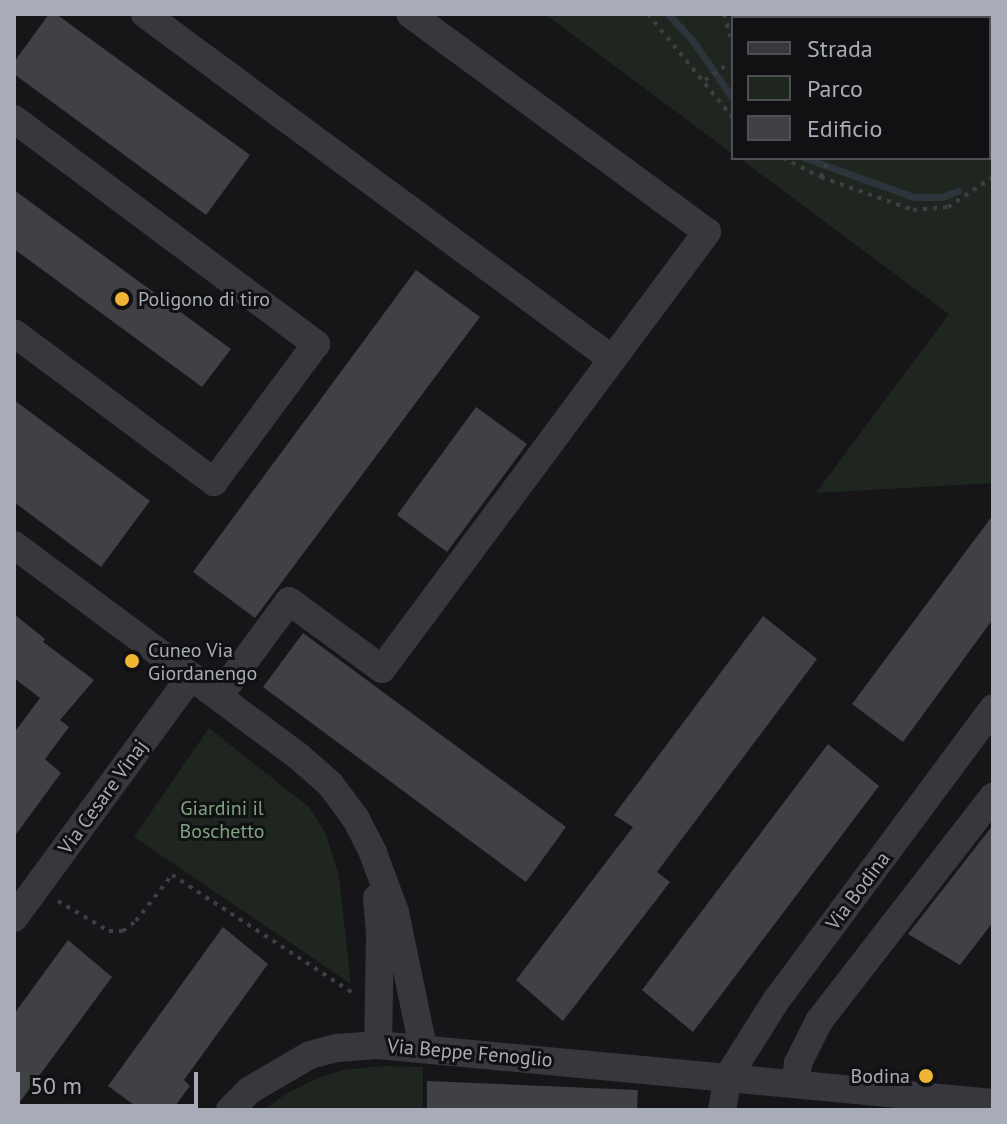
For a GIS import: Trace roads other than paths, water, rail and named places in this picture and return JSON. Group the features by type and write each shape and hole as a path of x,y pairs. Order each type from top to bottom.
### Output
{"street":[{"path":"145,14 612,359"},
{"path":"219,696 289,601 382,669 707,232 410,14"},
{"path":"14,119 316,344 214,482 14,333"},
{"path":"14,545 219,696 330,784 356,819 373,853 395,912 423,1047"},
{"name":"Via Cesare Vinaj","path":"14,918 191,676"},
{"name":"Via Bodina","path":"728,1077 775,1002 993,708"},
{"path":"796,1084 798,1063 819,1021 993,797"},
{"path":"373,853 380,935 378,1045"},
{"name":"Via Beppe Fenoglio","path":"230,1110 250,1090 310,1055 337,1048 378,1045 993,1103"},
{"path":"722,1110 728,1077"}],"waterway":[{"path":"668,14 693,41 731,96"},
{"path":"811,160 914,197 942,197 958,191"}],"place":[{"name":"Poligono di tiro","path":"122,299"},
{"name":"Cuneo Via Giordanengo","path":"132,661"},
{"name":"Bodina","path":"926,1076"}],"park label":[{"name":"Giardini il Boschetto","path":"222,820"}]}
